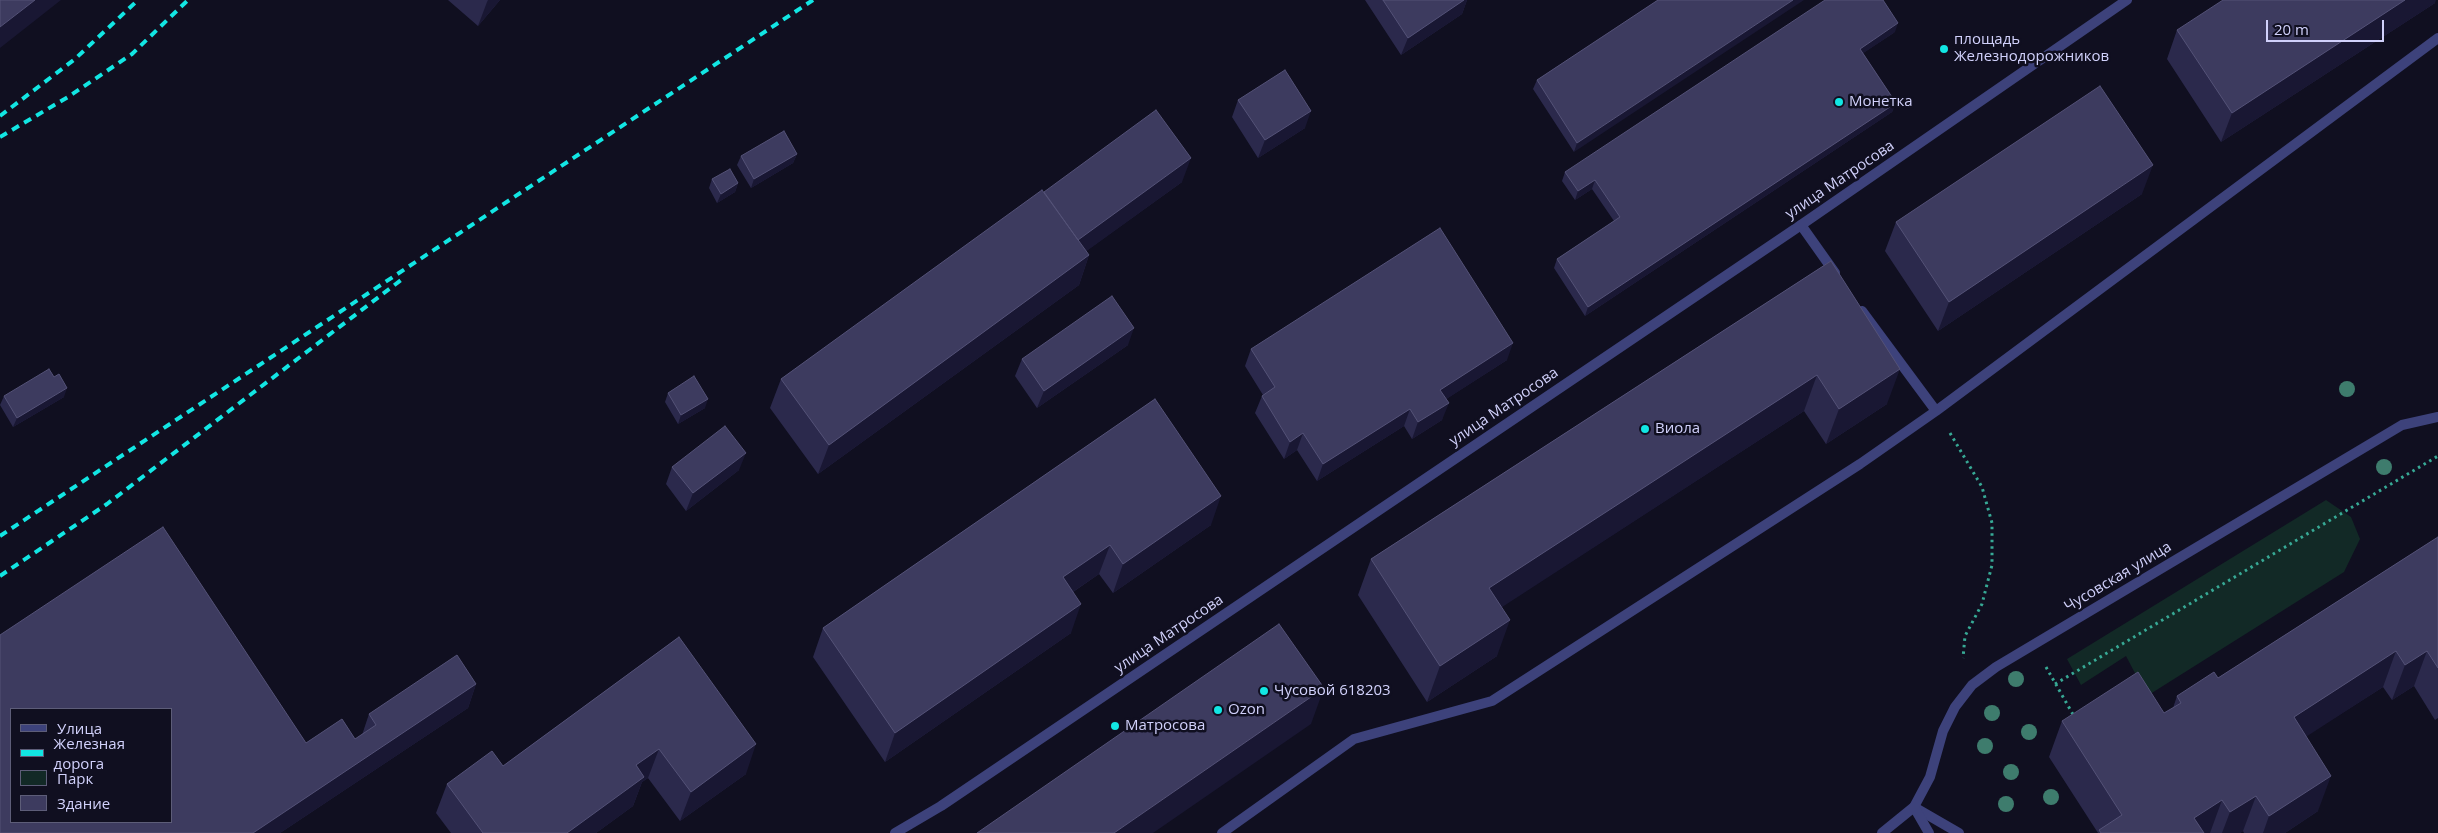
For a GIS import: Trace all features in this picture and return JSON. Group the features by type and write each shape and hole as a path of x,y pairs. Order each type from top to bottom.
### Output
{"street":[{"name":"улица Матросова","path":"895,833 941,806 1800,225 2127,0"},
{"path":"1222,833 1354,739 1492,701 1860,464 1936,411 2438,38"},
{"path":"1800,225 1838,279"},
{"path":"1856,302 1936,411"},
{"name":"Чусовская улица","path":"1882,833 1914,807 1930,777 1943,732 1955,707 1972,685 2004,662 2402,425 2438,417"},
{"path":"1914,807 1929,833"},
{"path":"1914,807 1959,833"}],"path":[{"path":"1936,411 1982,486 1992,523 1992,565 1982,604 1965,636 1963,658 1972,685"},
{"path":"2055,684 2438,456"},
{"path":"2060,694 2080,726"}],"green space":[{"path":"2326,500 2351,517 2360,539 2344,572 2147,696 2126,656 2081,685 2067,659"}],"building":[{"path":"0,0 35,0 0,27"},
{"path":"1383,0 1464,0 1408,38"},
{"path":"1658,0 1793,0 1577,143 1537,80"},
{"path":"1825,0 1883,0 1898,23 1860,49 1896,103 1588,307 1557,259 1620,217 1595,180 1578,191 1565,172"},
{"path":"2223,0 2405,0 2232,113 2177,30"},
{"path":"1285,70 1311,111 1265,140 1238,100"},
{"path":"2100,86 2153,165 1949,302 1896,222"},
{"path":"1156,110 1191,158 1078,240 1044,192"},
{"path":"784,131 797,154 754,179 741,156"},
{"path":"730,169 738,183 721,194 712,179"},
{"path":"1042,190 1089,255 829,445 781,379"},
{"path":"1440,228 1513,343 1440,390 1449,403 1418,422 1410,409 1323,464 1303,433 1290,442 1262,396 1275,387 1251,349"},
{"path":"1831,261 1900,369 1839,409 1817,375 1489,588 1510,620 1440,666 1371,559"},
{"path":"1112,296 1134,328 1044,391 1022,359"},
{"path":"49,369 54,377 59,374 67,388 17,418 4,396"},
{"path":"694,376 708,399 681,415 668,393"},
{"path":"1155,399 1221,496 1123,564 1110,545 1063,577 1081,604 895,733 823,628"},
{"path":"725,426 746,453 693,493 672,467"},
{"path":"163,527 306,743 342,719 355,739 376,725 369,714 457,655 476,684 253,833 0,833 0,635"},
{"path":"2438,537 2438,668 2427,651 2405,665 2396,651 2294,717 2331,776 2269,816 2256,796 2230,812 2222,800 2194,818 2204,833 2101,833 2099,830 2122,815 2062,721 2138,672 2164,713 2181,703 2177,696 2214,672 2218,678"},
{"path":"1279,624 1324,688 1114,833 977,833"},
{"path":"679,637 756,744 691,792 659,749 636,765 644,777 567,833 483,833 447,784 492,751 503,766"}],"railway":[{"path":"0,116 75,59 138,0"},
{"path":"0,137 68,97 132,54 188,0"},
{"path":"0,536 813,0"},
{"path":"0,576 107,504 405,277"}],"place":[{"name":"площадь Железнодорожников","path":"1944,49"},
{"name":"Монетка","path":"1839,102"},
{"name":"Виола","path":"1645,429"},
{"name":"Чусовой 618203","path":"1264,691"},
{"name":"Ozon","path":"1218,710"},
{"name":"Матросова","path":"1115,726"}]}
